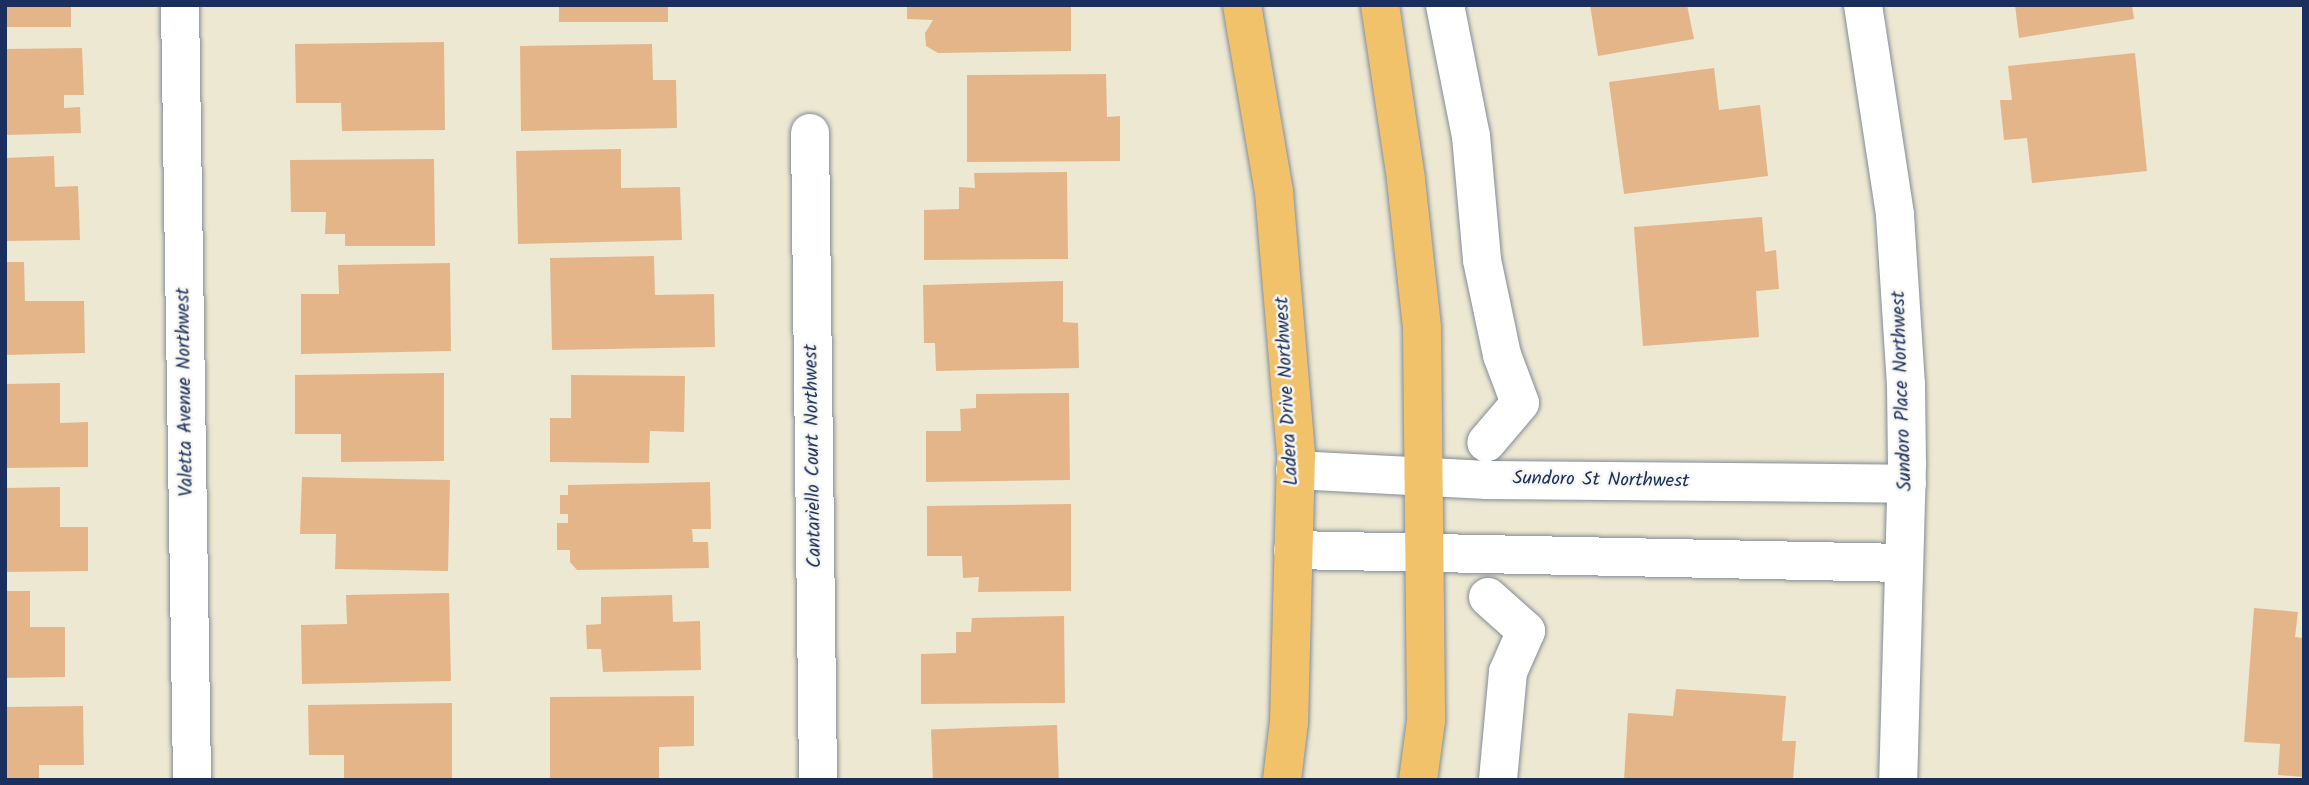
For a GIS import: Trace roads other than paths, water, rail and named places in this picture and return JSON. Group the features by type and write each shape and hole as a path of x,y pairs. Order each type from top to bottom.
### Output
{"main road":[{"name":"Ladera Drive Northwest","path":"1242,5 1274,192 1295,470 1289,722 1282,780"},
{"path":"1380,5 1406,180 1422,328 1426,721 1418,780"}],"street":[{"name":"Valetta Avenue Northwest","path":"180,5 192,780"},
{"path":"1445,5 1471,136 1482,260 1502,355 1520,403 1486,443"},
{"name":"Sundoro Place Northwest","path":"1863,5 1895,215 1906,384 1907,484 1898,780"},
{"name":"Cantariello Court Northwest","path":"810,133 818,780"},
{"name":"Sundoro St Northwest","path":"1295,470 1487,480 1907,484"},
{"path":"1293,550 1904,563"},
{"path":"1488,597 1526,631 1508,672 1498,780"}]}
